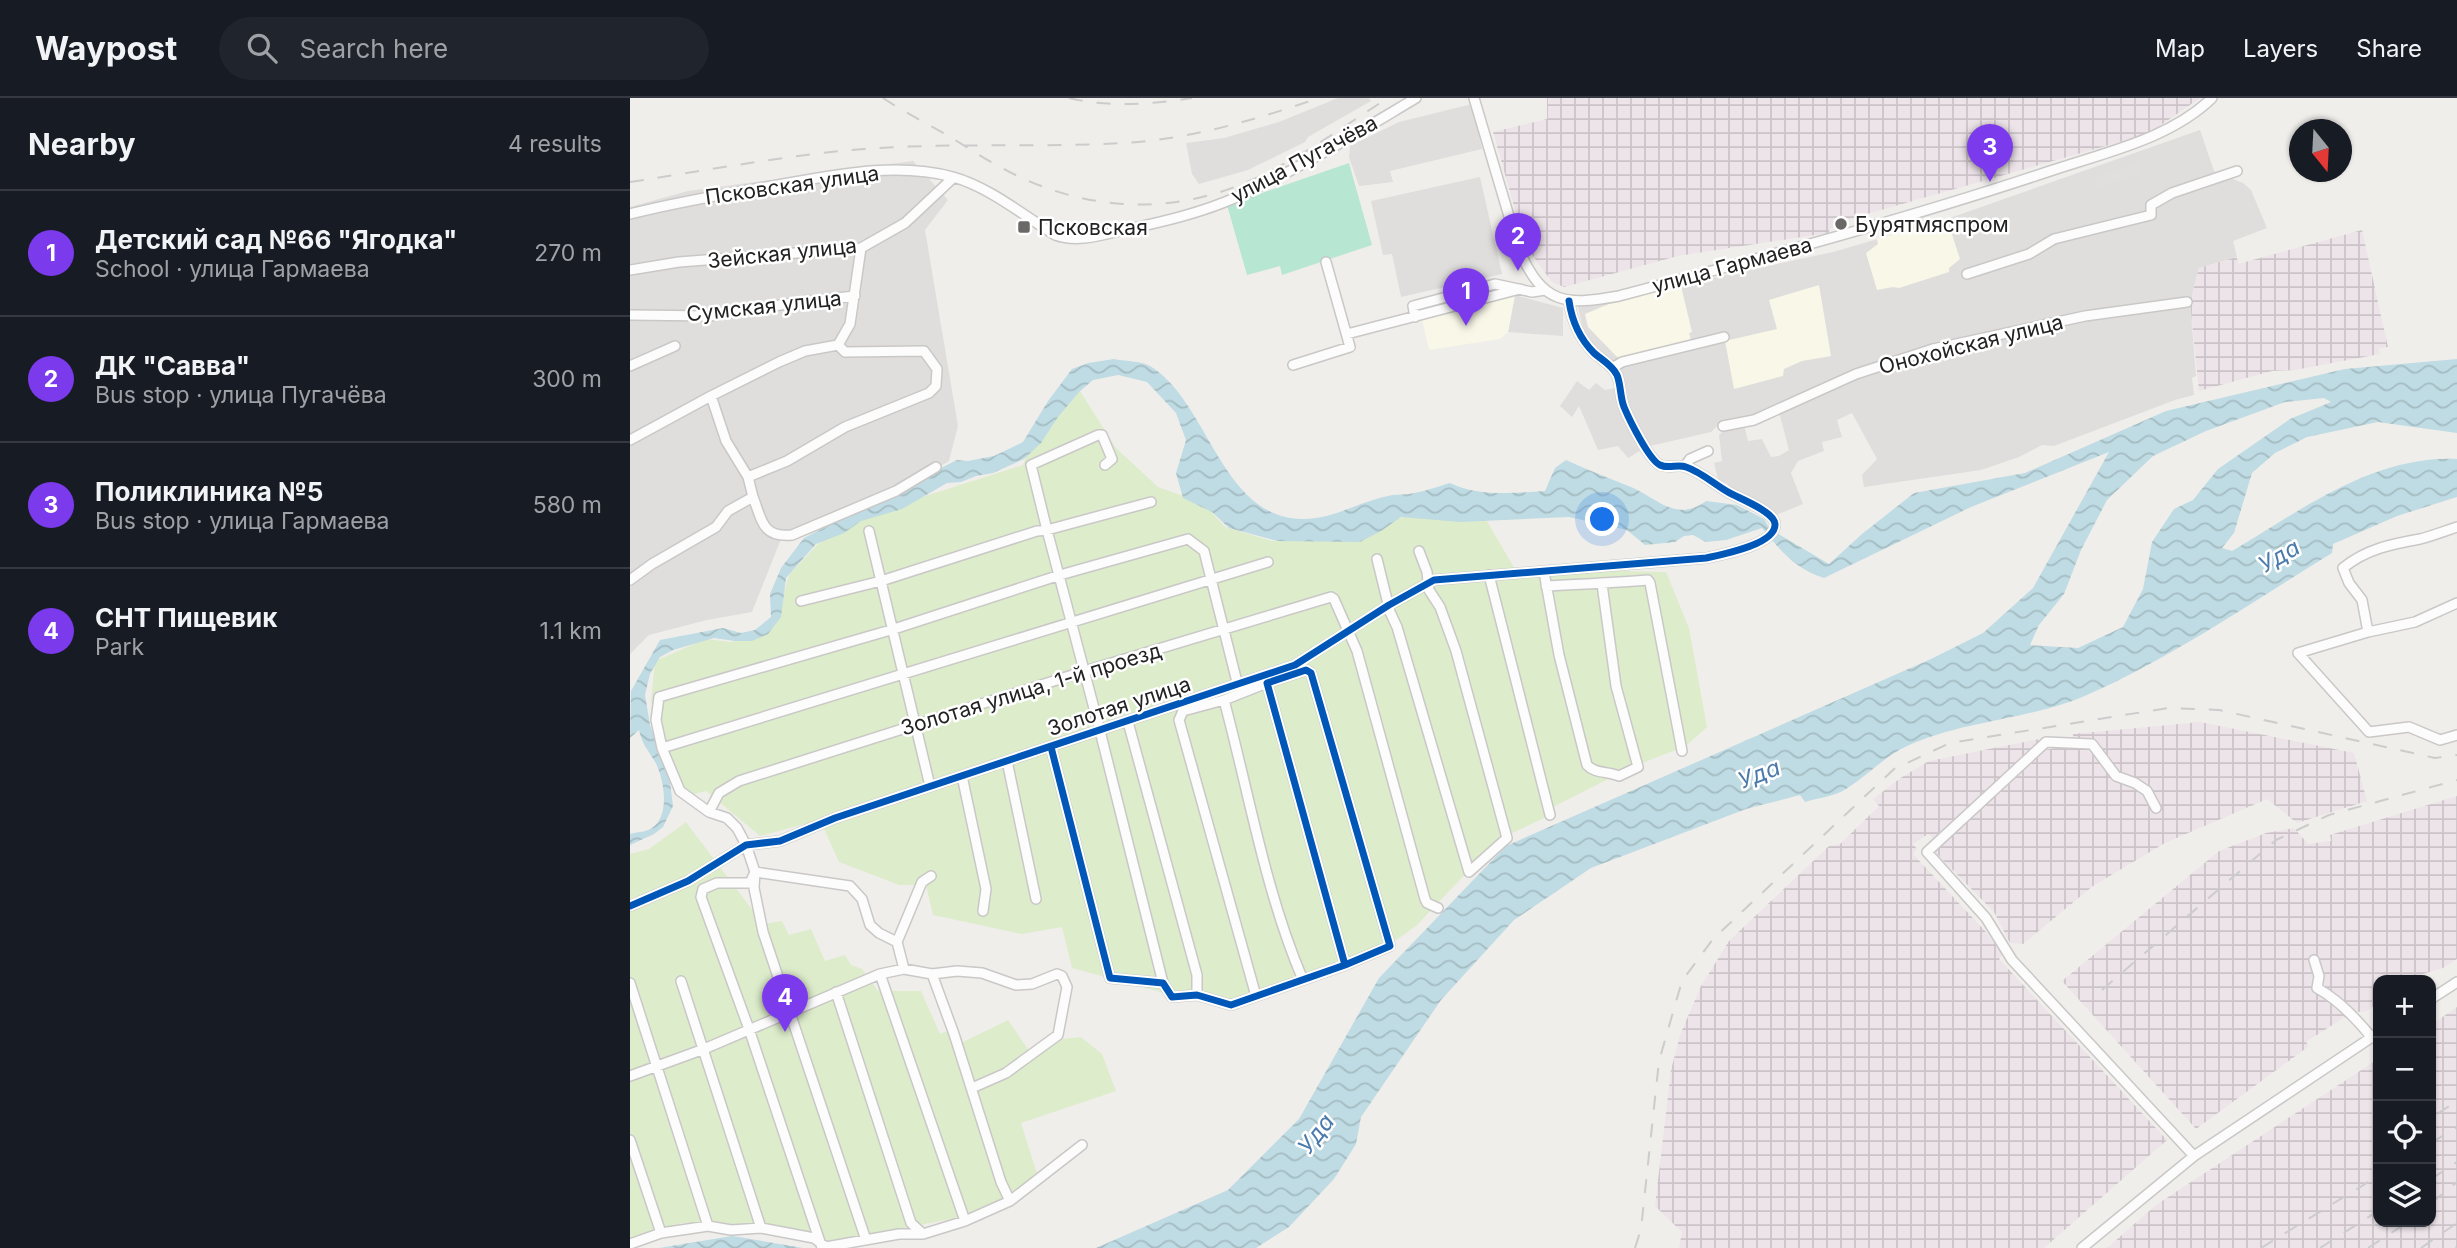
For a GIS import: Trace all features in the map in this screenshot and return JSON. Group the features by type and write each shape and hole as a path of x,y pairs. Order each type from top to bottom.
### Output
{"street":[{"name":"улица Пугачёва","path":"1189,215 1235,198 1298,167 1416,98"},
{"path":"1474,98 1519,250 1531,274 1545,290"},
{"name":"улица Гармаева","path":"1347,334 1520,289 1532,292 1545,290 1569,301 1585,302 1619,296 1959,201 2143,139 2178,123 2212,99"},
{"name":"Псковская улица","path":"630,214 690,200 872,170 953,178 984,191 1064,238 1088,238 1189,215"},
{"path":"1967,274 2029,254 2054,239 2151,215 2151,205 2172,193 2237,171"},
{"name":"Зейская улица","path":"630,270 679,262 861,248 905,223 953,178"},
{"path":"838,345 849,324 861,248"},
{"path":"1293,365 1350,347 1326,262"},
{"name":"Сумская улица","path":"630,315 710,316 855,296"},
{"path":"1569,301 1577,332 1593,352 1612,368 1617,377 1624,406 1650,457 1663,466 1685,466 1690,459 1708,451"},
{"name":"Онохойская улица","path":"1723,426 1754,420 1856,374 1933,349 2085,316 2186,302"},
{"path":"1612,368 1622,362 1724,337"},
{"path":"748,477 787,461 845,427 929,393 936,386 937,369 924,351 858,353 845,352 838,345"},
{"path":"630,440 711,396 805,351 838,345"},
{"path":"630,366 675,346"},
{"path":"711,396 726,441 748,477 753,496 769,532 777,536 792,535 896,491 936,467"},
{"path":"1105,465 1112,459 1104,439 1098,435 1031,465 1163,983 1172,997 1197,995 1231,1005 1345,965 1390,946 1313,674 1306,670 1225,696 1183,711 1179,720 1256,996"},
{"name":"Золотая улица","path":"746,845 780,841 835,818 930,786 1128,722 1225,696 1238,686 1295,665 1429,582 1439,579 1706,558 1734,552 1764,539 1773,530 1773,519 1756,505 1685,466"},
{"path":"630,580 716,527 728,511 753,496"},
{"path":"801,601 881,582 1037,531 1151,502"},
{"path":"2368,632 2362,600 2349,583 2343,568 2352,560 2379,547 2457,527"},
{"path":"869,531 930,786"},
{"path":"866,1240 763,932 754,888 755,872 746,845 737,828 727,818 709,812 680,791 662,748 656,720 659,696 894,629 1059,575 1188,540 1204,551 1238,686"},
{"path":"1377,559 1469,872 1507,838 1456,651 1440,607 1429,590 1419,551"},
{"path":"662,748 1268,562"},
{"path":"1544,572 1559,655 1587,765 1594,771 1611,772 1619,776 1638,767 1616,686 1602,584"},
{"path":"1489,575 1550,815"},
{"path":"1546,586 1648,580 1682,751"},
{"name":"Золотая улица, 1-й проезд","path":"709,812 716,798 729,785 915,724 1331,597 1346,631"},
{"path":"2457,603 2415,622 2368,632 2298,653 2369,732 2409,727 2440,740 2457,735"},
{"path":"1346,631 1357,651 1425,899 1438,908"},
{"path":"1266,683 1345,965"},
{"path":"1225,696 1253,819 1303,980"},
{"path":"1128,722 1197,975 1197,995"},
{"path":"2156,808 2147,791 2116,776 2092,744 2046,742 1927,852 1986,918 2012,960 2194,1156"},
{"path":"1051,747 1110,978 1163,983"},
{"path":"1007,761 1037,898"},
{"path":"962,776 986,889 983,911"},
{"path":"630,906 688,881 746,845"},
{"path":"755,872 850,886 862,899 870,925 897,942"},
{"path":"755,872 750,883 717,883 703,889 701,893 821,1245"},
{"path":"904,969 897,942 922,882 931,876"},
{"path":"2314,960 2319,976 2316,988 2331,995 2373,1033"},
{"path":"630,1076 704,1049 880,974 904,969 932,974 957,971 982,973 1016,985 1032,984 1057,974 1062,976 1068,987 1058,1035 1006,1073 972,1088"},
{"path":"880,974 965,1221"},
{"path":"932,974 1001,1182 1010,1201"},
{"path":"681,981 761,1228"},
{"path":"2436,996 2457,982"},
{"path":"630,983 708,1226"},
{"path":"836,992 911,1223 923,1234"},
{"path":"2082,1248 2194,1156 2373,1036"},
{"path":"630,1140 661,1233"},
{"path":"630,1244 661,1233 708,1226 731,1230 761,1228 814,1238 821,1245 834,1246 899,1234 923,1234 965,1221 1010,1201 1082,1145"}],"shaded area":[{"path":"1338,98 1369,98 1371,101 1308,137 1305,142 1248,170 1199,184 1192,174 1186,143 1224,138 1279,122"},
{"name":"Бурятмяспром","path":"1547,98 2200,98 2148,134 1846,220 1847,224 1831,228 1828,233 1678,256 1564,287 1552,282 1525,245 1493,132 1547,119"},
{"path":"1472,104 1482,149 1390,171 1393,182 1359,186 1349,157 1350,146 1399,122"},
{"path":"2200,130 2214,171 2243,183 2251,190 2267,228 2233,241 2237,257 2199,268 2190,303 2196,376 2192,378 2194,395 2054,446 2042,445 2019,457 1981,470 1864,487 1862,475 1877,459 1852,413 1837,420 1842,437 1822,442 1824,451 1798,461 1791,473 1803,504 1774,516 1759,501 1745,498 1729,489 1727,483 1719,483 1714,463 1722,461 1719,435 1726,428 1744,425 1748,441 1762,439 1771,457 1779,456 1789,450 1779,412 1822,391 1827,393 1843,386 1840,378 1754,417 1720,423 1711,432 1650,446 1626,405 1615,360 1590,358 1578,307 1833,252 1947,219"},
{"path":"913,161 948,200 925,230 958,426 949,461 899,492 781,539 752,612 649,635 630,654 630,207 688,191"},
{"path":"2139,163 2143,174 2098,188 2094,177"},
{"path":"1480,177 1502,274 1401,297 1392,254 1383,255 1371,201"},
{"path":"1947,219 1960,259 1949,268 1949,272 1899,288 1877,290 1866,253 1878,244 1877,239"},
{"path":"2362,230 2388,347 2379,348 2380,354 2295,370 2272,371 2199,391 2190,303 2199,268 2237,257 2238,264"},
{"path":"1819,285 1831,356 1802,361 1784,369 1783,376 1734,389 1725,341 1777,329 1769,300"},
{"path":"1681,286 1692,332 1689,333 1692,344 1620,360 1588,327 1585,314 1616,301"},
{"path":"1515,295 1563,308 1563,336 1508,332"},
{"path":"1515,295 1508,332 1500,339 1429,350 1422,319"},
{"path":"1577,381 1589,390 1596,383 1605,390 1615,388 1625,424 1643,449 1628,458 1618,446 1598,450 1579,406 1572,417 1560,406"},
{"path":"2200,722 2354,753 2367,801 2297,823 2267,799 2165,843 2093,886 2023,944 2010,943 1994,912 1934,851 2044,750 2073,745 2073,734"},
{"path":"2039,739 2039,745 1933,838 1928,834 1913,844 1917,849 1913,854 1986,932 2003,954 1999,959 2167,1140 2044,1248 1679,1248 1682,1232 1655,1206 1671,1070 1680,1035 1701,986 1729,941 1829,846 1840,844 1879,806 1873,799 1902,777 1929,761"},
{"path":"2457,796 2457,959 2443,968 2420,975 2373,975 2373,1007 2367,1011 2351,1013 2306,1042 2309,1046 2196,1129 2062,981 2219,851 2266,833 2294,828 2308,844 2331,841 2330,835"},
{"path":"2457,1007 2457,1248 2107,1248 2156,1205 2373,1062 2373,1227 2436,1227 2436,1022"}],"green space":[{"path":"1349,163 1372,245 1282,275 1280,266 1247,275 1227,205"},
{"path":"1080,391 1116,448 1158,487 1203,503 1225,527 1272,541 1363,536 1391,519 1420,515 1485,518 1515,569 1666,572 1689,628 1707,727 1686,746 1632,767 1551,808 1544,818 1498,840 1416,926 1378,953 1239,1003 1171,995 1072,968 1062,927 1022,934 933,915 926,885 899,885 839,862 820,820 760,836 706,791 680,798 651,701 655,661 706,639 731,642 760,636 780,606 789,575 818,544 872,513 1023,465 1033,444 1047,425"},
{"path":"686,822 763,924 782,921 789,935 811,929 825,961 845,955 851,965 862,969 878,991 921,991 940,1034 947,1031 955,1046 1008,1020 1034,1058 1062,1039 1081,1037 1102,1054 1116,1091 1021,1123 1038,1177 1003,1204 967,1216 830,1242 824,1237 764,1225 732,1228 710,1223 681,1223 630,1240 630,854 649,849"}],"water":[{"name":"Уда","path":"1114,359 1150,366 1170,383 1187,405 1234,479 1252,499 1274,513 1312,519 1377,499 1450,483 1485,492 1545,491 1555,468 1566,460 1676,509 1685,510 1706,501 1737,505 1764,519 1770,529 1829,564 1914,493 2025,473 2166,411 2345,369 2457,359 2457,433 2378,422 2307,437 2275,453 2252,473 2234,533 2222,548 2232,551 2338,488 2396,466 2426,460 2457,459 2457,497 2397,516 2333,544 2332,553 2212,628 2150,664 2087,695 2043,710 1929,737 1899,750 1854,784 1837,793 1805,802 1800,795 1746,809 1591,868 1514,920 1441,1000 1361,1117 1356,1144 1334,1179 1289,1227 1256,1248 1096,1248 1228,1190 1299,1119 1379,978 1506,846 1931,659 1983,633 2033,588 2109,452 1971,507 1824,578 1796,564 1762,528 1726,540 1706,542 1693,535 1684,536 1675,542 1645,545 1627,530 1569,517 1460,522 1401,517 1360,542 1278,541 1229,528 1212,512 1183,498 1176,473 1186,440 1176,413 1147,382 1118,375 1093,380 1079,392 1041,443 1024,459 993,473 947,483 902,509 861,521 844,533 816,544 786,578 781,617 768,634 752,641 714,638 673,650 660,657 650,674 645,695 650,725 669,774 673,806 663,827 630,845 630,834 652,828 662,815 664,805 663,785 658,767 643,743 639,730 630,738 631,691 660,640 723,628 741,633 755,630 771,617 770,594 781,568 804,538 875,502 902,494 925,476 957,460 968,461 994,456 1023,442 1072,369 1088,363","holes":["2324,398 2331,402 2290,419 2218,469 2193,500 2174,509 2152,542 2143,589 2123,627 2078,648 2030,645 2039,625 2064,594 2081,550 2107,500 2153,456 2206,431 2285,402"]},
{"path":"732,1236 803,1248 659,1248"}],"railway":[{"path":"883,98 995,164 1031,182 1061,193 1123,204 1185,200 1247,182 1301,154 1388,98"},
{"path":"1069,98 1130,104 1192,98"},
{"path":"630,182 851,150 1148,141 1223,127 1319,98"},
{"path":"1635,1248 1641,1229 1659,1061 1682,981 1713,939 1894,769 1950,743 2168,708 2219,710 2435,758 2457,755"},
{"path":"2102,990 2276,840 2329,815 2457,780"},
{"path":"2437,1114 2457,1101"},
{"path":"2436,1140 2457,1127"},
{"path":"2436,1176 2457,1162"},
{"path":"2261,1248 2373,1179"},
{"path":"2436,1199 2457,1182"},
{"path":"2320,1248 2373,1214"},
{"path":"2421,1248 2457,1223"},
{"path":"2368,1248 2400,1227"}],"cycle path":[{"path":"630,906 688,881 746,845 780,841 835,818 1295,665 1389,605 1434,580 1706,558 1746,548 1767,538 1775,524 1769,514 1692,469 1663,466 1650,456 1624,407 1617,375 1580,335 1569,301"},
{"path":"1051,747 1110,978 1163,983 1172,997 1197,995 1231,1005 1345,965 1390,946 1311,673 1306,670 1267,683 1345,965"}],"place":[{"name":"Поликлиника №5","path":"1990,182"},
{"name":"Бурятмяспром","path":"1841,224"},
{"name":"Псковская","path":"1024,227"},
{"name":"ДК \"Савва\"","path":"1518,271"},
{"name":"Детский сад №66 \"Ягодка\"","path":"1466,326"},
{"name":"СНТ Пищевик","path":"785,1032"}]}
